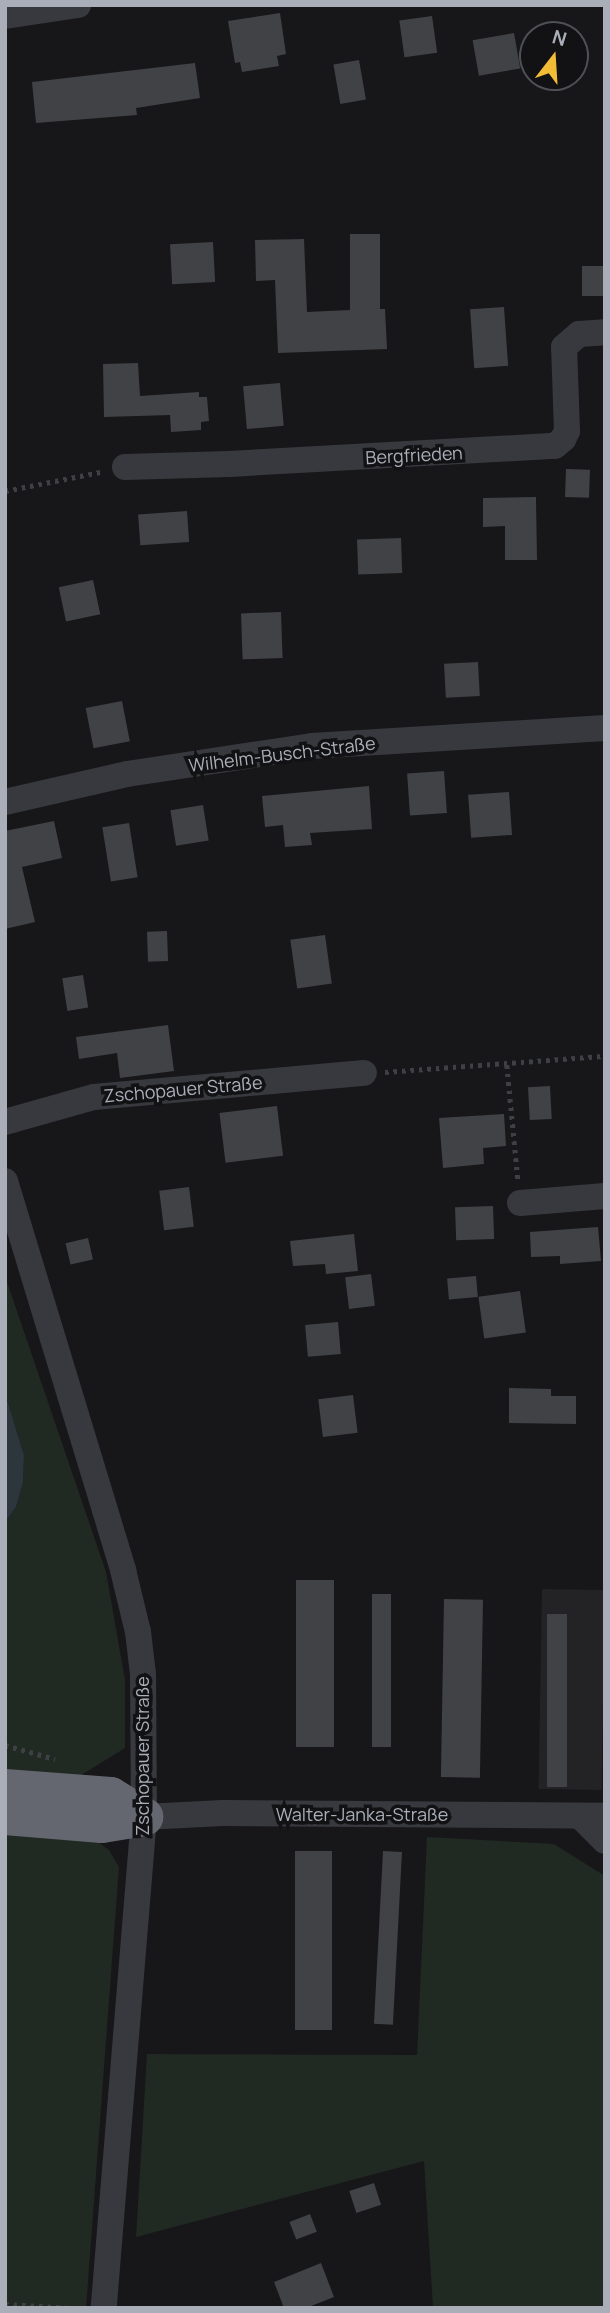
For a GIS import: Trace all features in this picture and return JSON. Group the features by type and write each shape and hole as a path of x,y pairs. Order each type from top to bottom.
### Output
{"highway":[{"path":"5,1788 111,1796 144,1817"},
{"path":"5,1816 102,1824 144,1817"}],"street":[{"path":"5,16 78,5"},
{"name":"Bergfrieden","path":"125,467 242,464 555,446 567,431 564,347 579,334 605,332"},
{"name":"Wilhelm-Busch-Straße","path":"5,802 127,774 312,746 605,728"},
{"name":"Zschopauer Straße","path":"5,1122 94,1097 364,1073"},
{"name":"Zschopauer Straße","path":"5,1181 123,1570 138,1632 145,1715 144,1817 104,2308"},
{"path":"520,1203 605,1196"},
{"name":"Walter-Janka-Straße","path":"144,1817 223,1814 592,1816 605,1842"}],"path":[{"path":"5,491 125,467"},
{"path":"364,1073 605,1056"},
{"path":"507,1065 520,1203"},
{"path":"5,2304 73,2308"}],"shaded area":[{"path":"5,1276 106,1572 125,1680 125,1748 78,1777 5,1773 5,1522 16,1507 23,1483 24,1455 5,1393"},
{"path":"5,1393 24,1455 23,1483 16,1507 5,1522"},
{"path":"542,1589 605,1590 601,1790 539,1789"},
{"path":"5,1834 95,1840 109,1850 119,1867 86,2308 5,2308"},
{"path":"427,1837 554,1844 605,1876 605,2308 433,2308 424,2161 136,2237 147,2054 417,2055"}],"building":[{"path":"280,13 286,54 277,56 279,66 242,72 240,62 235,63 228,21"},
{"path":"432,16 437,53 404,57 399,21"},
{"path":"514,33 519,69 479,76 473,40"},
{"path":"359,60 366,99 340,104 333,65"},
{"path":"195,63 200,98 136,108 137,115 36,123 32,82"},
{"path":"350,234 380,234 380,309 385,309 387,349 278,353 275,280 256,281 255,240 304,239 307,312 350,310"},
{"path":"213,242 215,282 172,284 170,244"},
{"path":"582,266 605,266 605,296 582,296"},
{"path":"504,307 508,366 474,368 470,309"},
{"path":"138,363 140,396 199,392 199,397 207,397 209,421 201,422 201,430 171,432 170,415 104,417 103,364"},
{"path":"280,383 284,426 247,429 243,386"},
{"path":"566,469 590,470 589,498 565,497"},
{"path":"536,497 537,560 505,560 505,526 483,527 483,498"},
{"path":"187,511 189,542 140,545 138,514"},
{"path":"401,538 402,573 358,575 357,540"},
{"path":"93,580 100,614 66,622 59,587"},
{"path":"281,612 283,658 243,659 241,613"},
{"path":"478,662 480,696 446,698 444,664"},
{"path":"122,701 130,741 94,748 86,708"},
{"path":"444,771 447,813 410,815 407,774"},
{"path":"369,786 372,829 310,833 312,845 285,847 283,825 265,827 262,796"},
{"path":"509,792 512,835 471,838 468,795"},
{"path":"203,805 209,841 176,846 170,810"},
{"path":"54,821 62,858 22,867 35,922 5,929 5,831"},
{"path":"129,823 138,877 111,882 102,827"},
{"path":"167,931 168,961 148,962 147,932"},
{"path":"325,935 332,984 297,988 290,940"},
{"path":"83,975 88,1008 67,1011 62,978"},
{"path":"168,1025 174,1071 120,1078 117,1053 79,1059 76,1037"},
{"path":"550,1086 552,1119 530,1120 528,1087"},
{"path":"277,1106 283,1156 226,1163 219,1113"},
{"path":"504,1114 506,1146 483,1148 484,1164 443,1168 439,1118"},
{"path":"189,1187 194,1227 164,1230 159,1191"},
{"path":"493,1206 494,1239 456,1240 455,1207"},
{"path":"598,1227 601,1261 560,1264 560,1256 531,1257 530,1232"},
{"path":"354,1234 358,1271 326,1274 325,1264 293,1266 290,1241"},
{"path":"88,1238 93,1259 71,1265 66,1243"},
{"path":"371,1274 375,1306 349,1309 345,1277"},
{"path":"476,1276 478,1297 449,1299 447,1279"},
{"path":"520,1291 526,1333 484,1338 478,1297"},
{"path":"338,1322 341,1354 308,1357 305,1325"},
{"path":"509,1388 551,1389 551,1396 576,1396 576,1424 509,1423"},
{"path":"353,1395 358,1433 323,1437 318,1399"},
{"path":"296,1580 334,1580 334,1747 296,1747"},
{"path":"372,1594 391,1594 391,1747 372,1747"},
{"path":"444,1599 483,1600 480,1778 441,1777"},
{"path":"547,1614 567,1614 567,1787 547,1787"},
{"path":"295,1851 332,1851 332,2030 295,2030"},
{"path":"383,1851 402,1852 393,2025 374,2024"},
{"path":"374,2183 381,2205 356,2213 349,2191"},
{"path":"310,2214 317,2232 296,2240 289,2222"},
{"path":"321,2263 334,2297 306,2308 284,2308 274,2282"}]}
